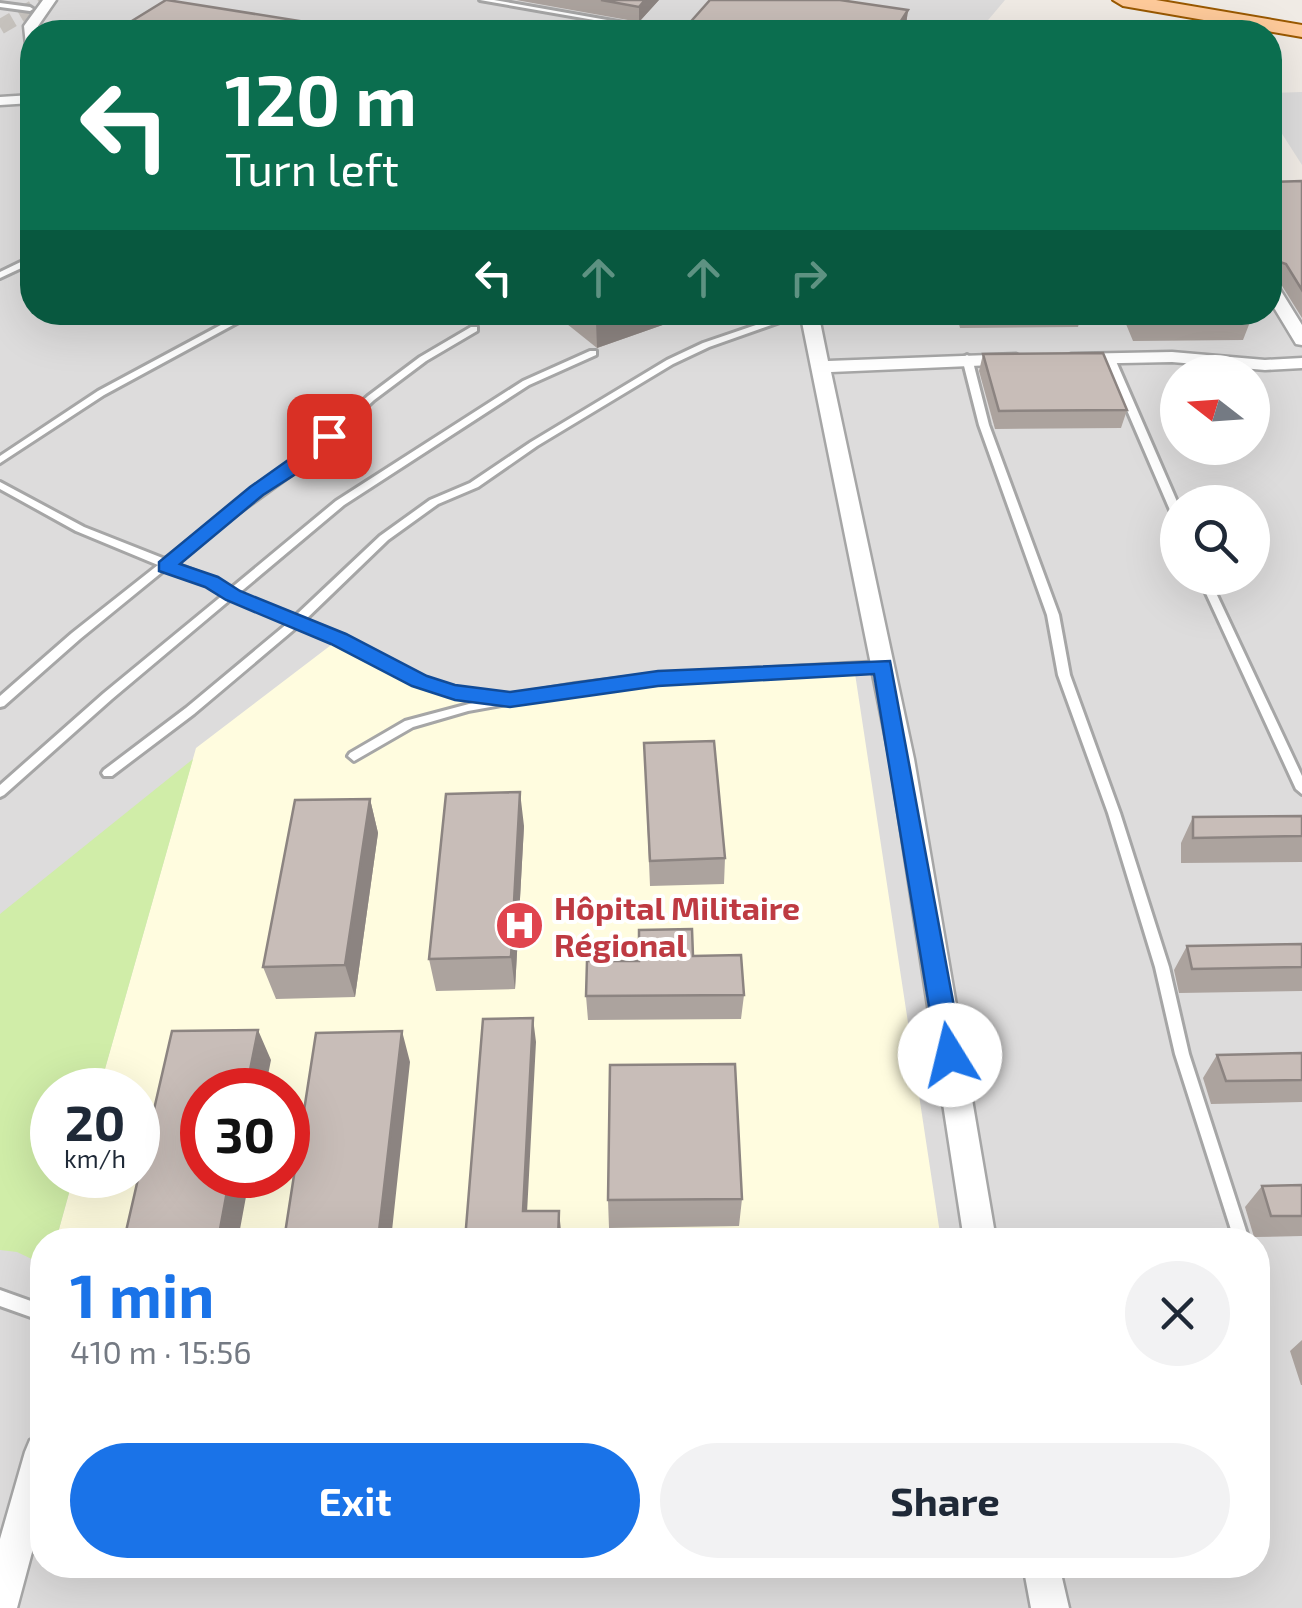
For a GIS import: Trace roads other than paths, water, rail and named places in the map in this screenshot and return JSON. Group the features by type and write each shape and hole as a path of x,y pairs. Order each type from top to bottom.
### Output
{"main road":[{"path":"1123,0 1238,20"},
{"path":"1174,0 1302,21"}],"street":[{"path":"1282,307 1302,340"},
{"path":"811,325 902,758 978,1228"},
{"path":"822,367 967,358 1172,357 1302,364"},
{"path":"0,1604 30,1495"},
{"path":"1044,1578 1050,1608"}],"lane":[{"path":"483,0 595,20"},
{"path":"0,5 30,9"},
{"path":"0,460 101,393 229,325"},
{"path":"108,773 190,711 295,623 384,538 434,502 474,485 670,362 706,345 767,325"},
{"path":"0,703 76,636 257,491 299,464 371,398 423,359 474,329"},
{"path":"0,792 108,696 354,493 543,374 593,353"},
{"path":"967,358 984,425 1053,615 1064,675 1114,813 1162,967 1182,1054 1238,1228"},
{"path":"1110,358 1164,485"},
{"path":"0,485 80,529 212,582 233,596 338,639 420,681 455,692 510,699"},
{"path":"1212,595 1302,789"},
{"path":"354,756 409,724 510,699 658,678 883,666"},
{"path":"0,1298 30,1309"}],"tunnel":[{"path":"0,27 46,0"}],"place":[{"name":"Hôpital Militaire Régional","path":"519,925"}]}
